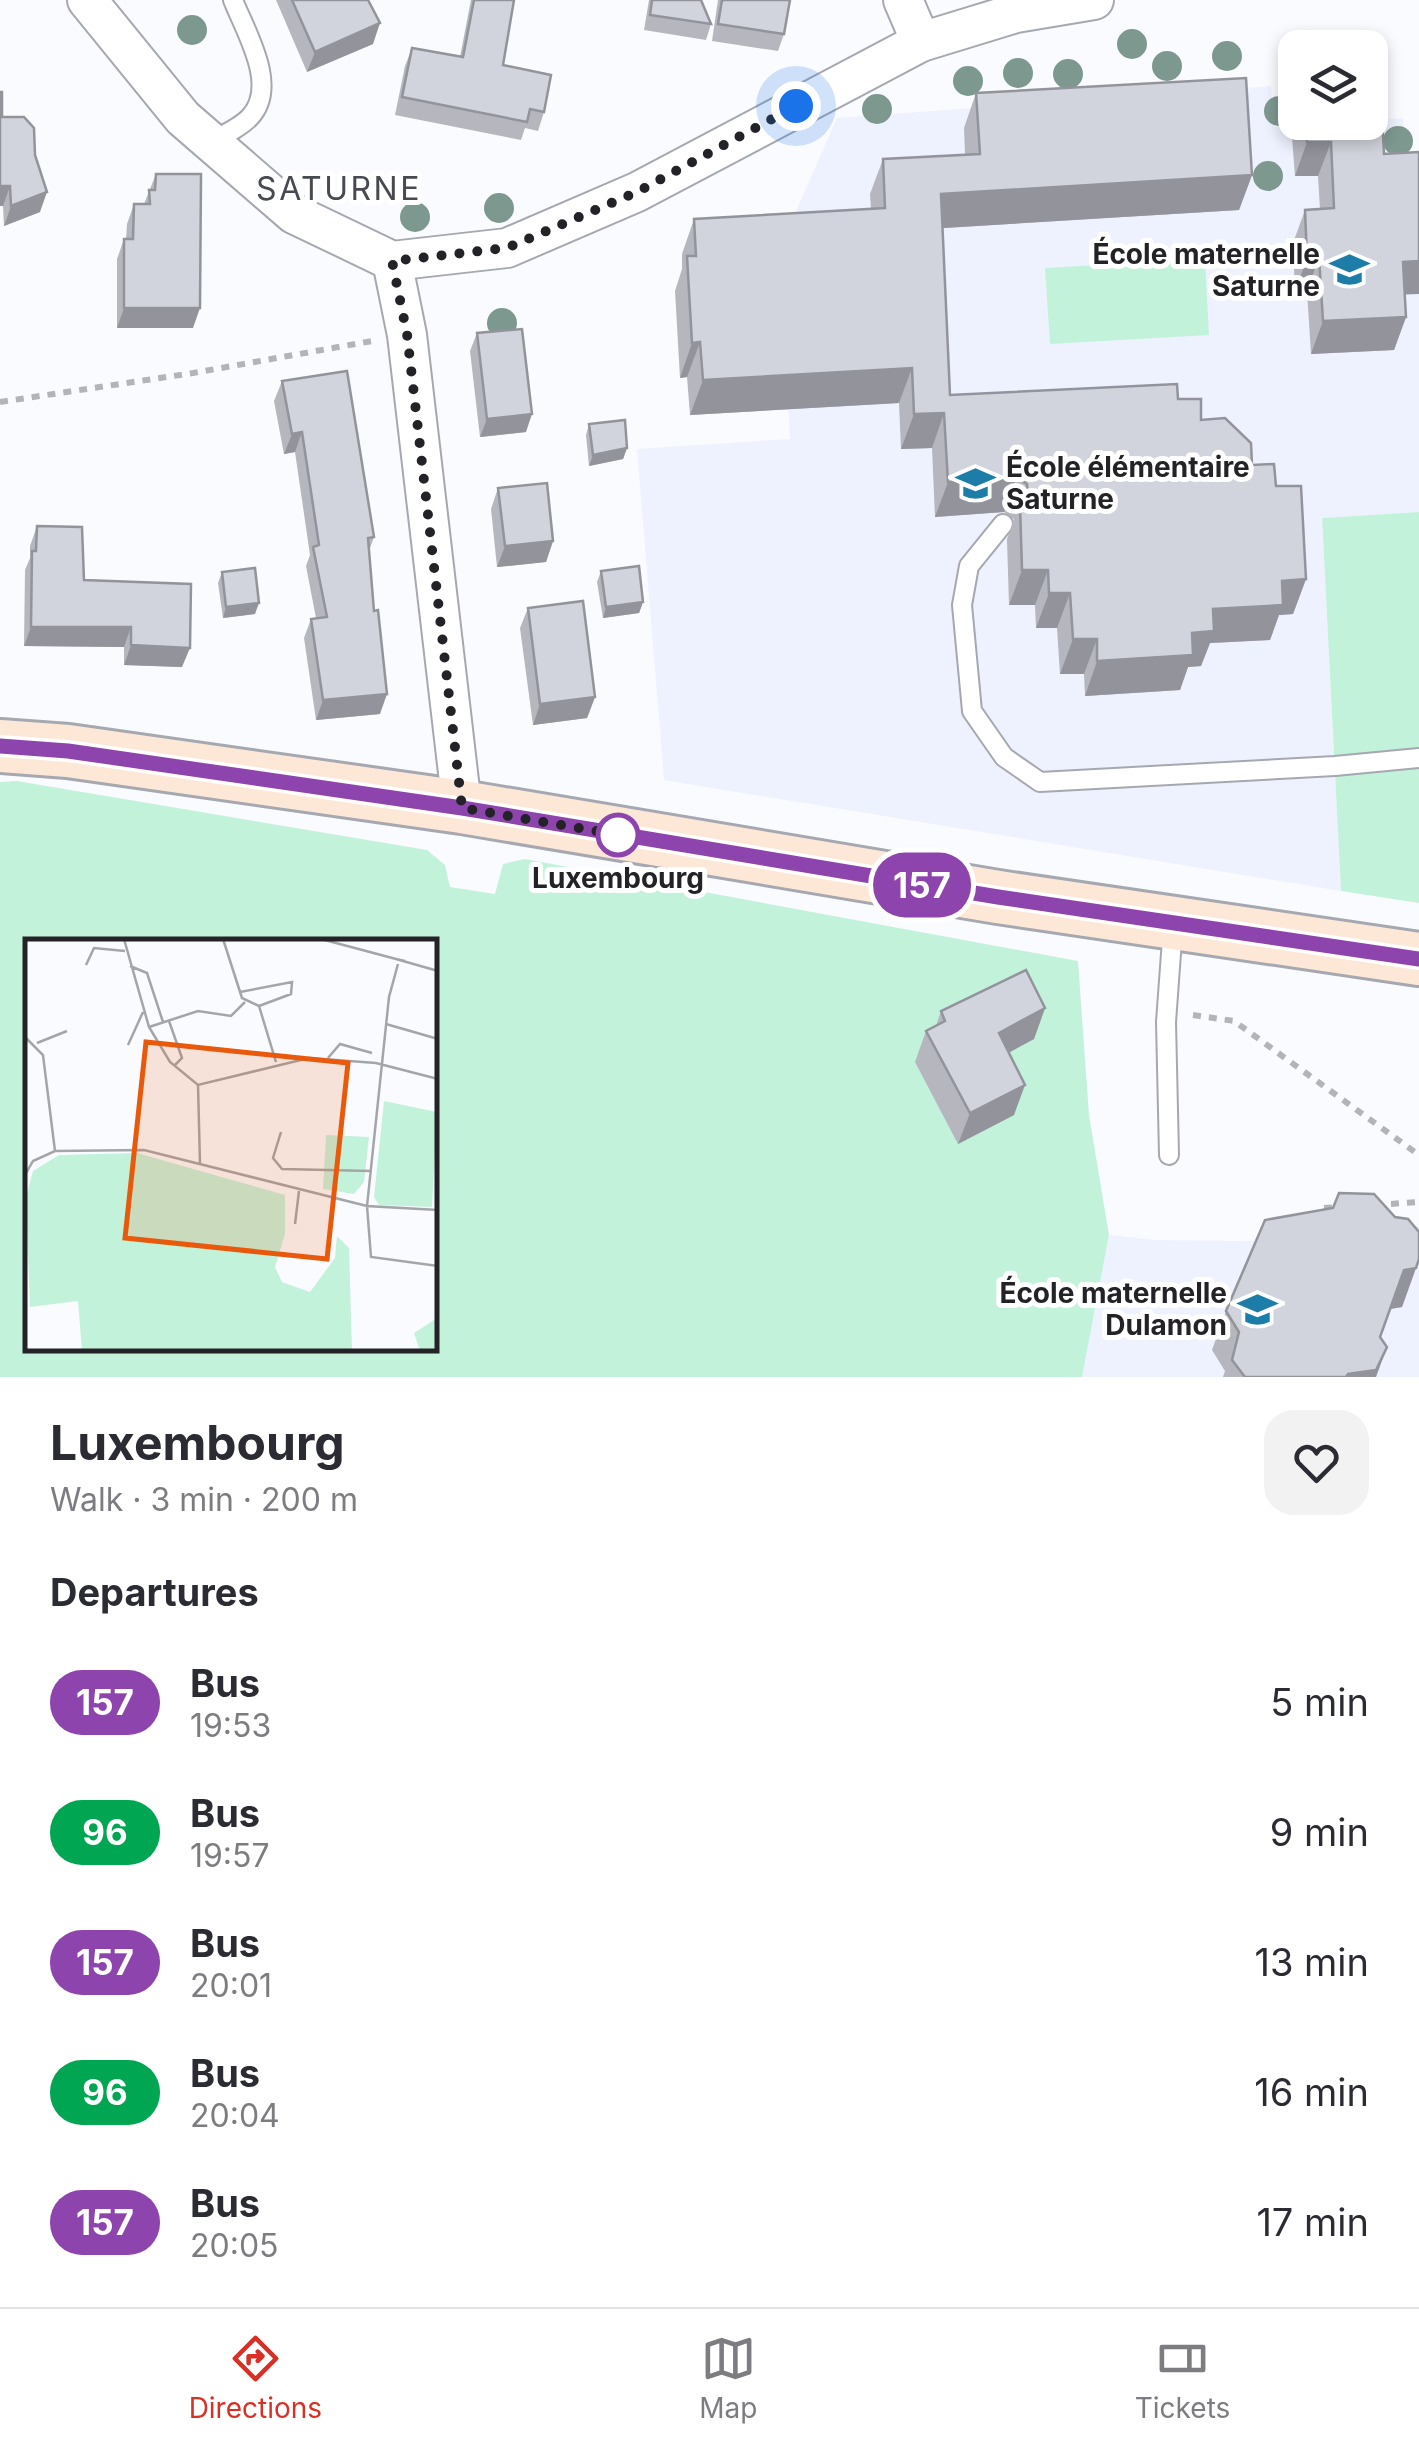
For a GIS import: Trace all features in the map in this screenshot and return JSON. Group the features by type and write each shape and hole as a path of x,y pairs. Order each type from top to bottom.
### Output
{"main road":[{"path":"0,746 68,751 462,808 1173,924 1419,959"}],"street":[{"path":"87,0 183,118 294,214 392,261 507,248 637,192 921,42 1016,13 1094,0"},
{"path":"903,0 921,42"},
{"path":"392,261 407,334 462,808"}],"lane":[{"path":"210,142 248,120 260,102 262,82 233,0"},
{"path":"1002,524 969,566 962,605 972,711 1004,757 1040,782 1419,758"},
{"path":"1169,1155 1166,1012 1173,924"}],"path":[{"path":"0,402 193,373 407,334"},
{"path":"1166,1012 1234,1021 1419,1155"},
{"path":"1362,1206 1419,1202"},
{"path":"1324,1208 1343,1207"}],"shaded area":[{"name":"École élémentaire Saturne","path":"1271,86 1278,140 1388,140 1388,119 1403,118 1408,162 1419,162 1419,512 1322,518 1341,891 664,780 637,449 790,439 780,248 837,118"},
{"name":"École maternelle Dulamon","path":"1367,1210 1419,1227 1419,1377 1082,1377 1109,1235 1155,1240 1321,1242"}],"green space":[{"path":"1205,259 1209,335 1050,344 1045,268"},
{"path":"1419,512 1419,903 1341,891 1322,518"},
{"path":"17,781 427,850 445,865 450,887 495,894 503,864 525,859 1078,961 1089,1115 1109,1235 1082,1377 0,1377 0,782"}],"building":[{"path":"292,0 368,0 380,23 315,52"},
{"path":"474,0 514,0 503,65 551,75 544,112 530,109 527,122 402,97 412,48 463,57"},
{"path":"652,0 701,0 711,24 650,15"},
{"path":"722,0 790,0 784,34 718,24"},
{"path":"1246,78 1252,175 941,194 950,395 1177,384 1178,399 1201,399 1201,420 1225,418 1251,443 1252,465 1274,464 1276,486 1301,486 1306,579 1282,581 1283,605 1213,609 1214,631 1192,633 1193,655 1097,661 1097,639 1073,639 1070,593 1049,593 1048,570 1022,570 1020,504 1028,492 1027,484 1017,477 948,482 944,413 914,414 912,368 703,380 700,342 692,343 687,256 696,256 694,219 885,208 883,159 980,154 976,93"},
{"path":"0,92 2,117 24,117 34,128 35,155 47,192 11,206 10,186 0,186"},
{"path":"1383,140 1384,154 1419,152 1419,261 1403,262 1406,317 1323,321 1319,257 1307,258 1305,210 1334,208 1331,142 1307,142"},
{"path":"156,174 201,174 200,308 124,308 124,239 133,239 134,204 150,204 149,190 155,190"},
{"path":"522,329 532,414 487,419 477,333"},
{"path":"347,371 374,537 368,538 374,611 378,610 387,694 323,700 311,619 327,617 313,547 319,545 302,432 292,434 282,381"},
{"path":"625,420 627,448 593,455 589,424"},
{"path":"547,483 553,541 505,546 498,488"},
{"path":"37,526 82,527 84,580 191,584 190,648 131,645 131,627 31,627 32,551 36,551"},
{"path":"639,566 643,602 606,607 601,571"},
{"path":"255,568 259,603 226,607 222,572"},
{"path":"583,601 595,697 540,704 528,608"},
{"path":"1026,970 1045,1008 999,1033 1025,1085 970,1113 926,1031 945,1021 941,1011"},
{"path":"1339,1193 1374,1194 1395,1217 1408,1219 1419,1232 1419,1259 1416,1268 1404,1270 1380,1337 1387,1347 1376,1370 1346,1377 1245,1377 1232,1360 1239,1332 1226,1311 1265,1220 1333,1208"}],"bus line":[{"name":"157","path":"0,746 68,751 462,808 998,897 1419,959"}],"place":[{"name":"École maternelle Saturne","path":"1350,270"},
{"name":"École élémentaire Saturne","path":"976,483"},
{"name":"Luxembourg","path":"618,835"},
{"name":"École maternelle Dulamon","path":"1257,1309"}],"district":[{"name":"SATURNE","path":"339,188"}],"route":[{"path":"618,835 625,836 462,808 407,334 392,261 507,248 637,192 796,106"}]}
